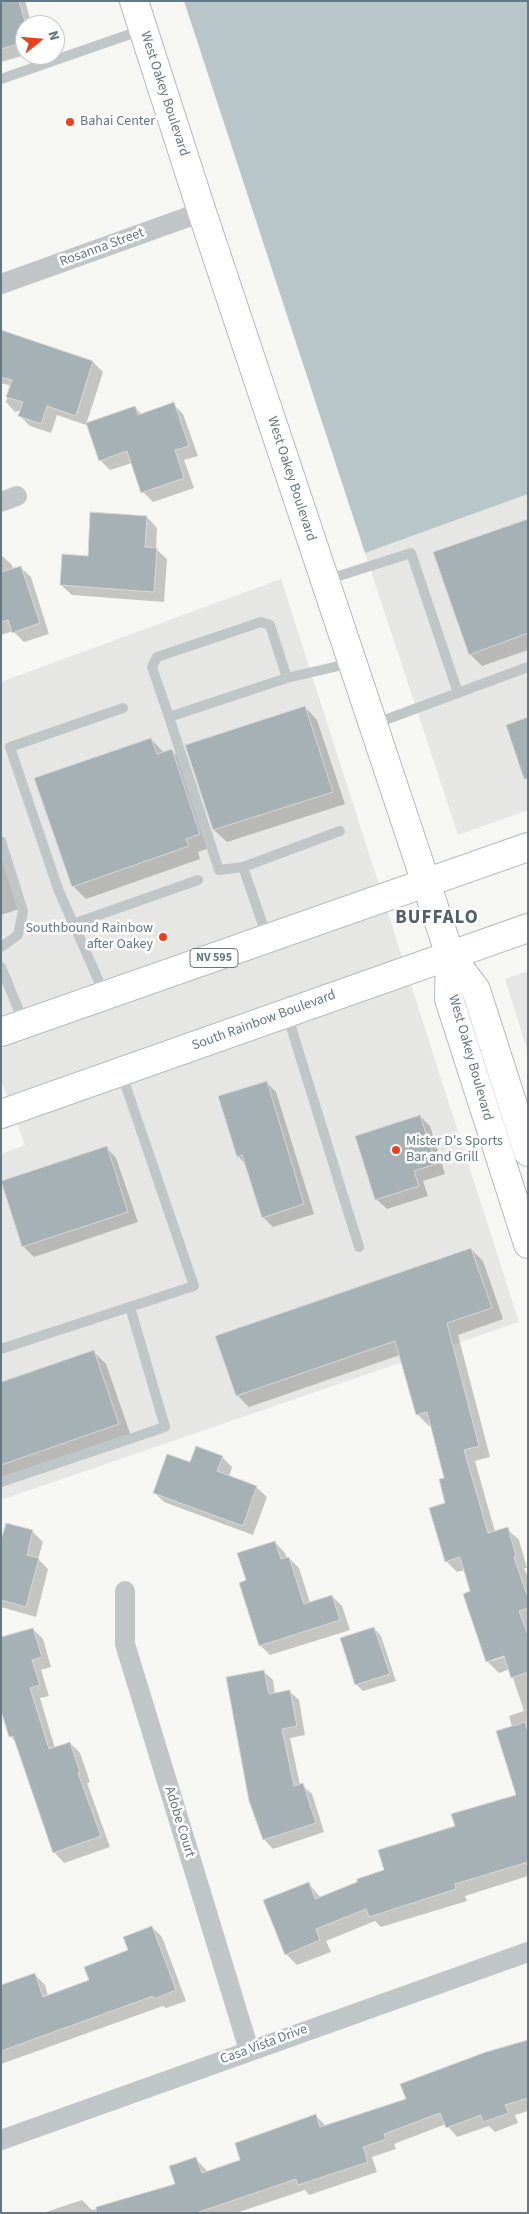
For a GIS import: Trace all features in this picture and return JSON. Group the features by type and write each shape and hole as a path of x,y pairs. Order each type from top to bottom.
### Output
{"main road":[{"name":"West Oakey Boulevard","path":"134,1 202,212 450,955 476,990 528,1152"},
{"name":"NV 595","path":"13,1028 528,847"},
{"name":"South Rainbow Boulevard","path":"1,1114 528,928"},
{"name":"West Oakey Boulevard","path":"450,955 450,999 528,1244"}],"street":[{"name":"Rosanna Street","path":"1,284 202,212"},
{"name":"Adobe Court","path":"125,1591 125,1644 249,2050"},
{"name":"Casa Vista Drive","path":"1,2140 528,1952"}],"lane":[{"path":"1,79 143,29"},
{"path":"324,580 410,553 458,692"},
{"path":"287,678 270,625 261,622 157,657 152,667 219,870 243,867 340,832"},
{"path":"169,717 287,678 352,663"},
{"path":"372,725 528,667"},
{"path":"106,996 58,889 10,747 123,708"},
{"path":"1,841 23,911 18,935 1,947"},
{"path":"243,867 268,938"},
{"path":"73,924 198,880"},
{"path":"1,967 13,1028"},
{"path":"286,1014 359,1247"},
{"path":"1,1349 194,1286 121,1072"},
{"path":"1,1482 165,1426 130,1307"}],"shaded area":[{"path":"184,1 528,1 528,494 365,553"},
{"path":"528,494 528,810 458,835 365,553"},
{"path":"281,579 519,1322 1,1500 1,1154 25,1145 1,1080 1,682"},
{"path":"528,971 528,1053 505,979"}],"building":[{"path":"1,1 19,1 23,15 15,15 15,45 1,49"},
{"path":"1,330 93,361 76,416 47,406 41,424 18,416 23,402 6,397 12,380 1,377"},
{"path":"174,402 189,446 175,450 184,478 141,493 127,451 99,461 86,423 135,406 138,415"},
{"path":"90,512 147,516 145,547 157,548 154,592 60,585 62,554 88,556"},
{"path":"528,519 528,633 469,655 433,552"},
{"path":"21,566 40,623 12,633 8,620 1,622 1,572"},
{"path":"305,706 333,792 213,830 185,745"},
{"path":"528,717 528,779 524,779 506,725"},
{"path":"151,738 157,754 172,749 200,834 186,839 189,846 72,887 34,778"},
{"path":"267,1081 304,1204 262,1218 242,1155 237,1157 218,1096"},
{"name":"Mister D's Sports Bar and Grill","path":"420,1115 436,1164 414,1171 419,1186 375,1200 355,1136"},
{"path":"107,1146 128,1212 22,1247 1,1181"},
{"path":"471,1248 492,1308 447,1323 479,1446 464,1450 488,1533 508,1527 516,1556 514,1557 528,1598 528,1608 519,1611 528,1635 528,1672 511,1678 504,1656 486,1662 463,1594 470,1591 460,1557 445,1562 429,1508 445,1503 439,1479 444,1478 427,1412 416,1415 395,1341 236,1396 215,1336"},
{"path":"94,1350 119,1424 1,1465 1,1382"},
{"path":"196,1446 223,1456 217,1471 257,1486 243,1526 153,1493 167,1454 190,1462"},
{"path":"6,1523 33,1530 27,1555 39,1558 26,1607 1,1600 1,1540"},
{"path":"275,1541 281,1559 289,1557 304,1604 332,1595 340,1620 259,1646 239,1583 246,1580 237,1553"},
{"path":"374,1627 390,1674 355,1685 340,1638"},
{"path":"33,1628 42,1657 32,1660 40,1685 30,1688 49,1749 70,1742 80,1772 78,1773 101,1836 53,1853 13,1736 9,1737 1,1711 1,1637"},
{"path":"264,1670 269,1694 290,1690 297,1726 282,1729 294,1786 303,1783 316,1823 263,1840 249,1801 226,1677"},
{"path":"525,1722 528,1732 528,1862 455,1884 456,1889 369,1917 366,1909 316,1929 320,1940 285,1955 263,1900 309,1882 315,1899 357,1882 357,1879 384,1870 378,1850 455,1826 451,1814 516,1795 496,1731"},
{"path":"152,1926 176,1990 154,1999 153,1996 1,2051 1,1985 35,1973 43,1997 89,1980 84,1967 128,1950 123,1937"},
{"path":"528,2040 528,2098 505,2105 509,2113 483,2122 481,2115 446,2128 440,2113 384,2134 386,2139 363,2147 368,2162 298,2185 296,2179 196,2213 96,2213 96,2207 175,2184 169,2166 196,2157 202,2173 240,2160 235,2143 316,2114 320,2127 406,2099 400,2084 486,2052"}],"place":[{"name":"Bahai Center","path":"70,122"},
{"name":"Southbound Rainbow after Oakey","path":"163,937"},
{"name":"Mister D's Sports Bar and Grill","path":"396,1150"}],"district":[{"name":"BUFFALO","path":"437,919"}]}
